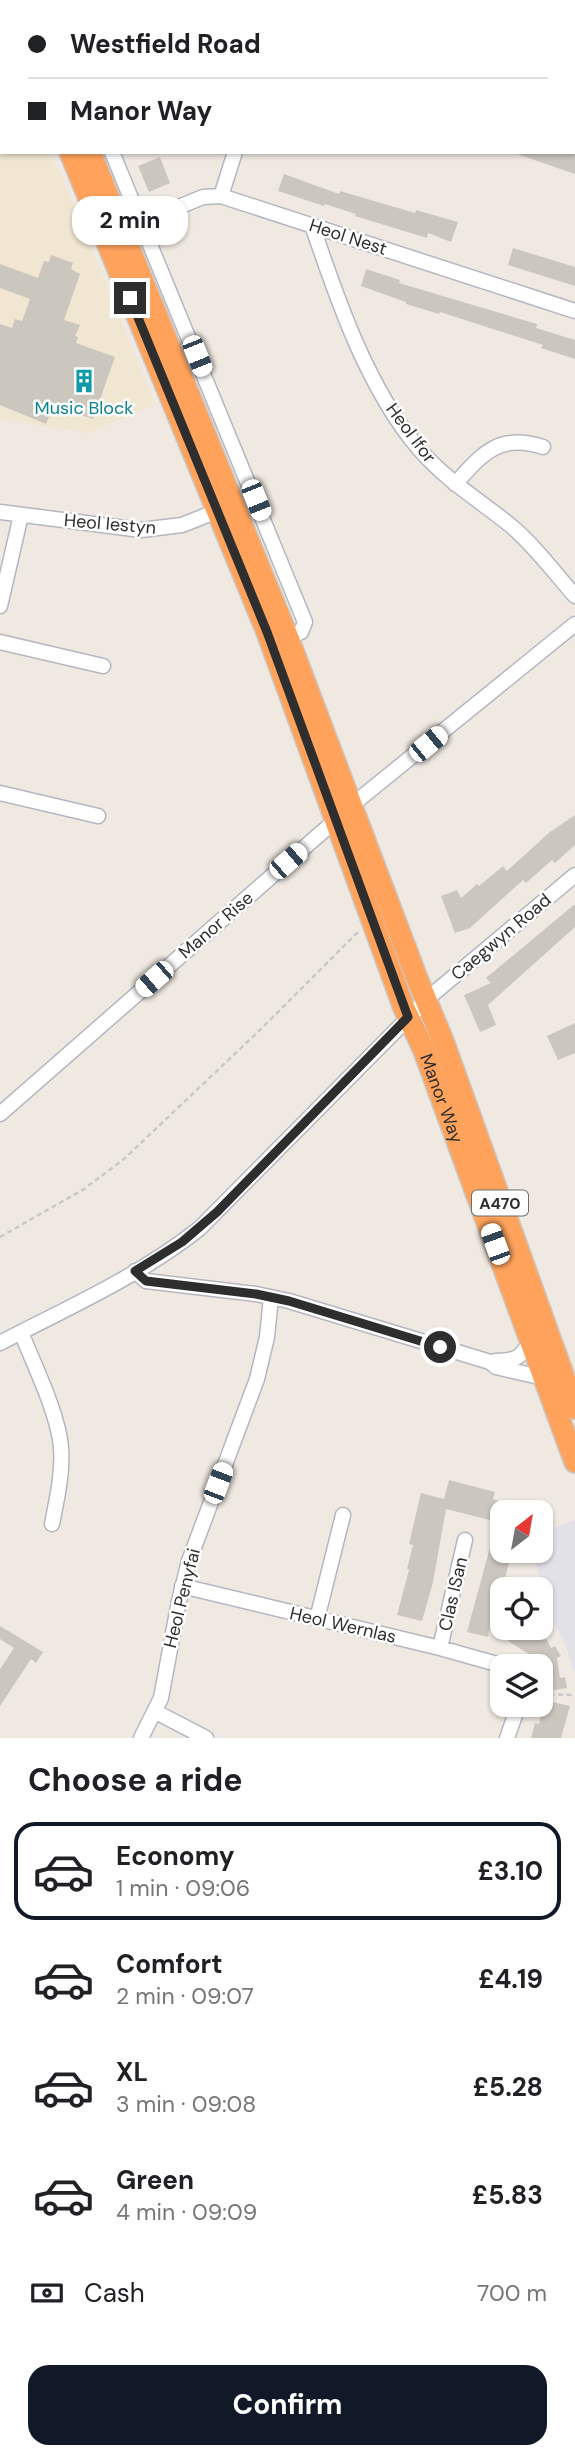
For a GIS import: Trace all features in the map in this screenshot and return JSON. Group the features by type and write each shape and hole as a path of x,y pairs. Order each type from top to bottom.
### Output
{"highway":[{"name":"Manor Way","path":"71,154 267,632 427,999 575,1408"},
{"name":"Manor Way","path":"91,154 131,226 288,638 408,1017 419,1040 575,1462"}],"street":[{"name":"Manor Way","path":"113,154 131,226"},
{"path":"221,196 234,154"},
{"name":"Heol Nest","path":"131,226 203,197 221,196 575,311"},
{"name":"Heol Ifor","path":"312,225 374,382 402,428 455,484 525,539 575,596"},
{"path":"455,484 479,458 497,445 512,441 543,447"},
{"name":"Heol Iestyn","path":"0,512 141,530 182,525 217,512"},
{"path":"0,606 21,514"},
{"name":"Manor Rise","path":"0,1114 345,812 575,624"},
{"path":"0,642 103,666"},
{"path":"0,793 98,816"},
{"name":"Caegwyn Road","path":"0,1343 135,1271 182,1242 217,1212 427,999 575,875"},
{"path":"135,1271 146,1281 271,1297 490,1362 512,1360 523,1353 530,1342"},
{"name":"Heol Penyfai","path":"141,1738 162,1698 189,1560 257,1379 267,1337 271,1297"},
{"path":"20,1332 50,1408 60,1444 61,1474 52,1524"},
{"path":"490,1362 496,1367 544,1378"},
{"path":"317,1619 343,1515"},
{"name":"Clas ISan","path":"440,1648 465,1541"},
{"name":"Heol Wernlas","path":"182,1586 490,1662"},
{"path":"156,1712 206,1738"},
{"path":"507,1738 514,1717"}],"path":[{"path":"0,1237 84,1189 124,1159 350,940"},
{"path":"553,1694 575,1695"}],"shaded area":[{"path":"0,154 49,154 63,179 155,404 87,433 0,419"},
{"path":"575,1520 575,1670 553,1620 553,1577 540,1577 536,1563 553,1563 553,1528"}],"building":[{"path":"517,154 575,154 575,174"},
{"path":"160,157 170,183 149,192 138,166"},
{"path":"284,174 339,194 340,191 415,213 416,210 458,222 451,242 428,233 427,238 278,191"},
{"path":"513,248 575,267 575,286 508,265"},
{"path":"51,255 73,263 71,269 80,274 64,320 80,325 75,336 78,337 76,343 115,357 93,419 54,406 46,424 0,405 0,324 12,328 15,319 22,321 30,299 0,288 0,264 38,278 44,261 49,262"},
{"path":"366,269 400,280 399,283 537,324 536,328 575,340 575,359 541,348 543,345 406,304 361,286"},
{"path":"575,815 575,845 555,863 552,860 526,883 523,880 470,928 455,933 441,896 457,890 461,898 503,866 507,871 550,832"},
{"path":"575,904 575,927 488,1005 496,1025 480,1032 464,995 491,983 486,978"},
{"path":"575,1023 575,1053 558,1060 547,1036"},
{"path":"449,1480 495,1492 493,1499 496,1500 490,1500 490,1520 446,1509 433,1582 422,1621 397,1615 409,1570 407,1569 413,1545 409,1544 421,1493 444,1499"},
{"path":"490,1547 490,1563 509,1563 505,1577 490,1577 488,1637 467,1632"},
{"path":"0,1626 43,1652 36,1663 31,1659 0,1706 0,1669 14,1648 0,1639"},
{"path":"547,1640 551,1648 555,1646 561,1656 557,1658 560,1678 565,1677 567,1688 553,1690 553,1654 529,1654 508,1641"},
{"path":"553,1702 570,1706 561,1738 531,1738 535,1723 539,1724 540,1717 553,1717"}],"place":[{"name":"Music Block","path":"84,381"}],"route":[{"path":"130,298 267,632 408,1017 200,1228 135,1271 146,1281 256,1294 289,1301 440,1347"}]}
